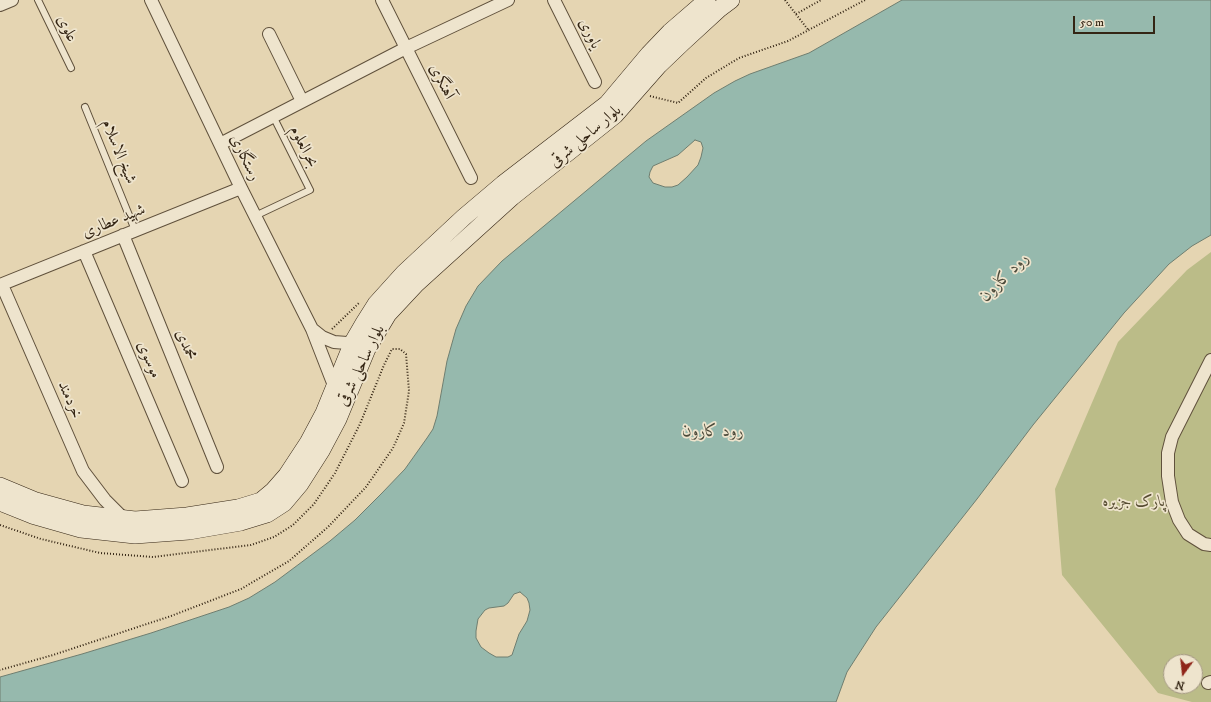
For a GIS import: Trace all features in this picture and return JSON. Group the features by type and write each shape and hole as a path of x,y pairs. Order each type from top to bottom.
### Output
{"main road":[{"name":"بلوار ساحلی شرقی","path":"0,502 32,515 81,529 135,535 189,531 241,522 267,514 284,503 300,484 321,450 338,419 367,349 388,314 416,284 512,197 615,115 619,101 649,54 670,32 707,0"},
{"name":"بلوار ساحلی شرقی","path":"0,486 36,501 83,514 135,520 187,516 238,508 260,500 273,491 287,475 308,443 335,388 353,342 376,304 404,273 464,217 503,184 607,104 619,101 636,92 659,65 719,9 731,0"}],"street":[{"path":"0,6 12,0"},
{"name":"رستگاری","path":"151,0 241,188 312,329 335,388"},
{"name":"آهنگری","path":"382,0 471,178"},
{"path":"220,144 406,48 508,0"},
{"name":"یاوری","path":"554,0 594,82"},
{"path":"269,34 302,102"},
{"name":"شهید عطاری","path":"1,285 241,188"},
{"name":"محمدی","path":"124,235 216,467"},
{"name":"موسوی","path":"84,251 182,481"},
{"name":"خردمند","path":"1,285 83,471 106,500 124,519"},
{"path":"312,329 322,337 334,342 353,342"},
{"path":"1211,360 1172,437 1168,453 1168,476 1172,502 1178,520 1188,534 1204,544 1211,545"}],"lane":[{"name":"علوی","path":"38,0 71,68"},
{"name":"شیخ الاسلام","path":"85,107 135,230"},
{"name":"بحرالعلوم","path":"255,216 310,190 273,116"}],"path":[{"path":"785,0 809,30"},
{"path":"796,14 821,0"},
{"path":"636,92 678,103 706,78 739,58 788,41 864,0"}],"green space":[{"name":"پارک جزیره","path":"1211,252 1211,702 1192,702 1158,693 1062,575 1055,489 1118,342 1187,270"}],"water":[{"name":"رود کارون","path":"902,0 1211,0 1211,235 1192,246 1169,264 1124,313 1033,425 876,627 847,672 836,702 0,702 0,677 151,633 229,607 249,598 275,582 330,541 355,520 405,469 433,429 437,416 447,361 456,329 466,306 478,286 502,261 646,141 714,93 750,74 809,53","holes":["695,140 701,142 703,148 698,165 687,177 678,185 672,187 665,187 653,183 649,177 653,166 678,155","520,592 527,598 529,603 530,610 527,621 519,634 512,655 508,657 496,657 481,647 476,638 478,619 485,610 504,606 514,594"]}]}
